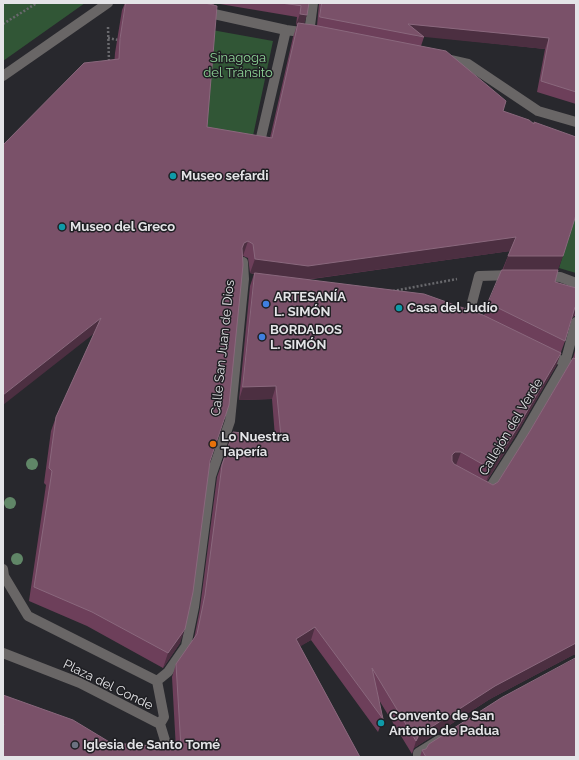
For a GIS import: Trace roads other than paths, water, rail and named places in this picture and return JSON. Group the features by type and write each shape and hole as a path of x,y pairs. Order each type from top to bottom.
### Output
{"street":[{"path":"3,76 108,3"},
{"path":"198,10 286,30 313,33 313,3"},
{"path":"259,146 286,30"},
{"path":"437,58 468,64 538,111 576,122"},
{"name":"Calle San Juan de Dios","path":"157,681 168,672 186,646 194,607 212,476 230,421 248,279 243,262"},
{"path":"481,322 465,316 479,276 560,277 576,283"},
{"path":"565,363 576,322"},
{"path":"537,350 576,367"},
{"name":"Callejón del Verde","path":"476,484 488,491 520,441 565,363"},
{"path":"3,569 4,576 28,616 157,681"},
{"name":"Plaza del Conde","path":"3,653 80,683 160,724 164,717 157,681"},
{"path":"160,724 170,757"},
{"path":"418,757 418,753 450,733"}],"place":[{"name":"Museo sefardi","path":"173,176"},
{"name":"Museo del Greco","path":"62,227"},
{"name":"ARTESANÍA L. SIMÓN","path":"266,304"},
{"name":"Casa del Judío","path":"399,308"},
{"name":"BORDADOS L. SIMÓN","path":"262,337"},
{"name":"Lo Nuestra Tapería","path":"213,444"},
{"name":"Convento de San Antonio de Padua","path":"381,723"},
{"name":"Iglesia de Santo Tomé","path":"75,745"}],"park label":[{"name":"Sinagoga del Tránsito","path":"238,66"}]}
